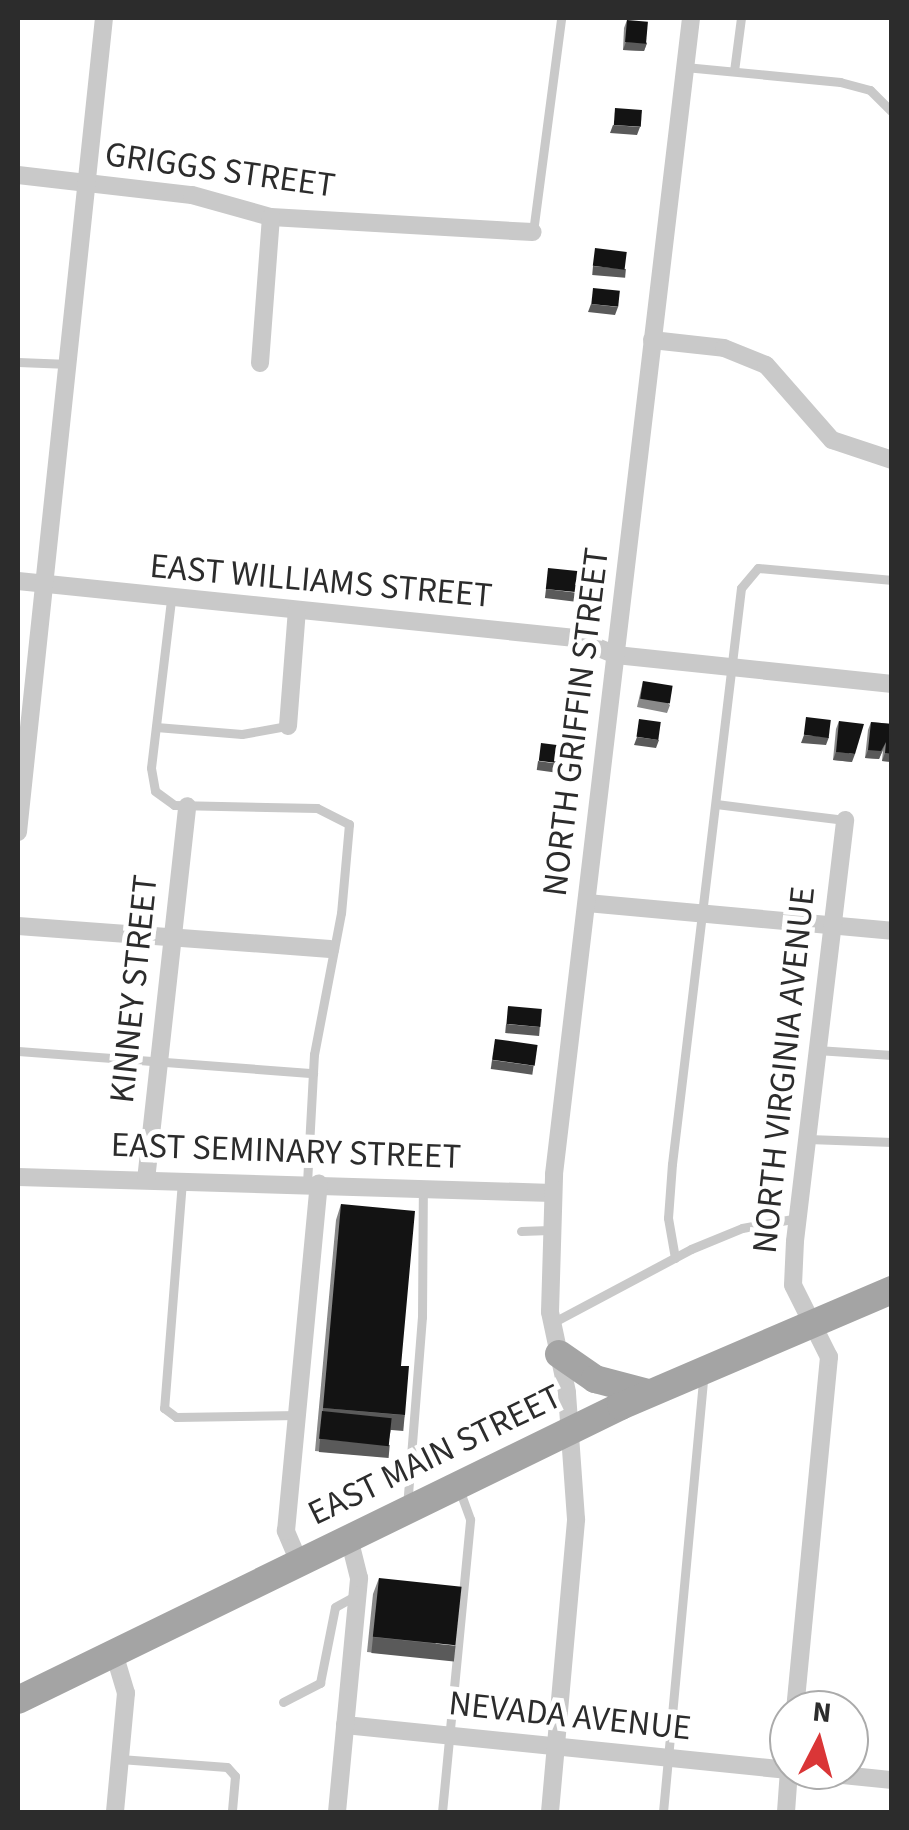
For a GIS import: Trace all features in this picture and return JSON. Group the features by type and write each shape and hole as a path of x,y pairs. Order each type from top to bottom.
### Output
{"main road":[{"name":"EAST MAIN STREET","path":"18,1700 648,1393 892,1290"},
{"path":"559,1354 595,1379 648,1393"}],"street":[{"path":"18,832 104,18"},
{"name":"NORTH GRIFFIN STREET","path":"550,1812 576,1519 569,1433 552,1323 550,1230 691,18"},
{"name":"GRIGGS STREET","path":"18,175 192,195 271,217 534,232"},
{"path":"260,363 271,217"},
{"path":"652,340 724,348 766,366 832,440 892,460"},
{"name":"EAST WILLIAMS STREET","path":"18,582 575,638 616,655 730,670 892,684"},
{"path":"288,726 297,610"},
{"name":"KINNEY STREET","path":"146,1180 187,806"},
{"name":"NORTH VIRGINIA AVENUE","path":"797,1690 829,1357 793,1284 805,1138 845,820"},
{"path":"587,903 892,931"},
{"path":"18,926 330,948"},
{"name":"EAST SEMINARY STREET","path":"18,1176 553,1194"},
{"path":"299,1562 286,1531 313,1184"},
{"path":"337,1812 357,1595 349,1538"},
{"path":"114,1653 126,1693 115,1812"},
{"name":"NEVADA AVENUE","path":"345,1725 769,1768"}],"lane":[{"path":"534,232 561,18"},
{"path":"734,72 740,18"},
{"path":"685,66 860,87 892,112"},
{"path":"18,362 69,364"},
{"path":"675,1258 671,1182 740,588 750,570 892,580"},
{"path":"171,600 156,727 155,791 187,806 258,803 344,817 350,843 330,948 313,1073 313,1184"},
{"path":"156,727 242,734 288,726"},
{"path":"716,804 845,820"},
{"path":"817,1050 892,1055"},
{"path":"18,1051 313,1073"},
{"path":"805,1138 892,1142"},
{"path":"182,1181 164,1408 176,1417 298,1415"},
{"path":"407,1510 422,1317 423,1188"},
{"path":"552,1323 675,1258 742,1228 798,1218"},
{"path":"521,1231 550,1230"},
{"path":"663,1812 703,1370"},
{"path":"442,1812 470,1520 457,1486"},
{"path":"284,1702 320,1683 335,1607 357,1595"},
{"path":"120,1759 227,1767 236,1776 232,1812"}],"building":[{"path":"627,20 648,22 646,44 625,42"},
{"path":"615,108 642,110 641,127 614,125"},
{"path":"595,248 627,252 625,270 593,266"},
{"path":"593,288 620,291 618,307 591,304"},
{"path":"548,568 592,573 590,593 546,589"},
{"path":"643,681 673,686 670,703 640,699"},
{"path":"806,717 831,720 829,738 804,735"},
{"path":"639,719 661,722 658,740 636,737"},
{"path":"839,721 864,724 855,754 836,752"},
{"path":"871,722 892,724 892,754 885,753 886,742 881,751 868,750"},
{"path":"541,743 573,747 571,765 539,761"},
{"path":"508,1006 542,1009 540,1027 506,1024"},
{"path":"495,1039 538,1045 535,1066 492,1060"},
{"path":"341,1204 415,1211 401,1366 409,1366 405,1415 323,1408"},
{"path":"322,1411 392,1418 389,1446 319,1439"},
{"path":"379,1578 462,1587 455,1645 373,1637"}]}
